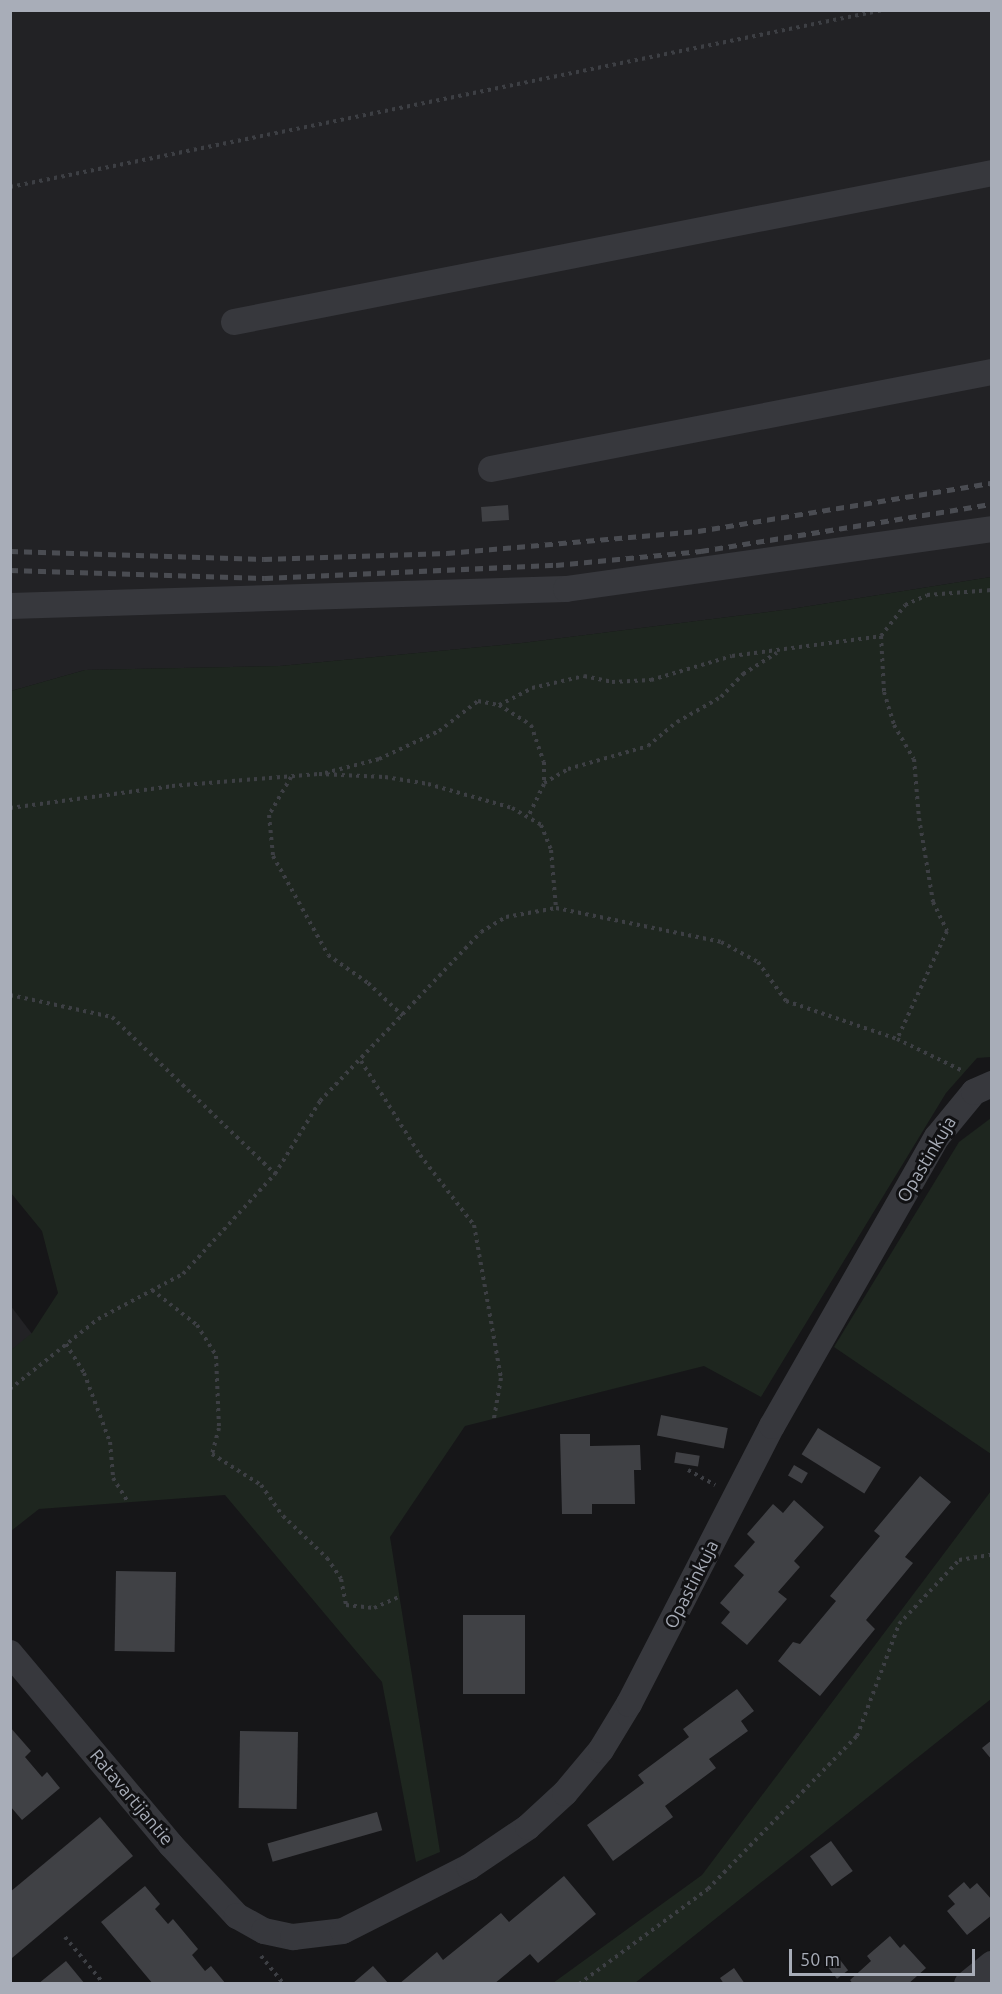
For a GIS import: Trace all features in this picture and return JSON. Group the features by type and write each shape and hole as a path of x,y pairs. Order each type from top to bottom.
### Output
{"street":[{"path":"234,322 992,173"},
{"path":"490,469 992,372"},
{"path":"10,606 566,590 992,529"},
{"name":"Opastinkuja","path":"260,1941 343,1931 469,1867 528,1827 564,1793 601,1750 629,1704 772,1426 937,1137 983,1080"},
{"name":"Ratavartijantie","path":"10,1653 171,1845 260,1941"},
{"path":"968,1983 992,1964"}],"path":[{"path":"10,187 884,10"},
{"path":"897,1039 947,931 933,903 919,818 914,759 894,725 884,692 881,636 905,605 927,595 992,590"},
{"path":"499,705 532,688 584,676 612,682 651,680 732,656 881,636"},
{"path":"544,784 568,769 648,746 677,722 721,697 743,674 779,651"},
{"path":"10,808 172,786 319,774 379,759 439,731 478,701 499,705 531,724 544,762 544,784 528,817"},
{"path":"319,774 385,777 428,784 512,808 528,817 541,825 551,850 556,908"},
{"path":"291,777 269,815 273,855 328,955 368,983 402,1016"},
{"path":"10,1389 98,1319 183,1274 275,1174 320,1101 361,1061 481,932 506,917 556,908 721,942 758,962 786,1001 897,1039 983,1080"},
{"path":"10,995 112,1017 275,1174"},
{"path":"361,1061 420,1155 474,1225 501,1378 494,1418"},
{"path":"152,1290 197,1325 216,1356 219,1428 212,1454 261,1485 283,1516 327,1558 341,1579 346,1605 374,1608 399,1597"},
{"path":"66,1344 84,1373 110,1442 113,1478 128,1502"},
{"path":"688,1470 721,1488"},
{"path":"579,1983 708,1889 857,1736 899,1624 959,1560 992,1555"},
{"path":"65,1937 104,1983"},
{"path":"260,1941 284,1983"}],"shaded area":[{"path":"11,11 991,11 991,577 791,609 522,643 280,666 85,670 11,691"},
{"path":"991,577 991,1057 977,1058 946,1093 761,1397 704,1366 465,1426 390,1537 440,1852 416,1862 382,1682 225,1495 39,1509 11,1531 11,1350 32,1333 58,1293 42,1231 11,1193 11,691 85,670 280,666 522,643 791,609"},
{"path":"991,1118 991,1454 834,1347 959,1142"},
{"path":"10,1305 42,1347 10,1370"},
{"path":"991,1491 991,1699 635,1983 553,1983 702,1875"}],"building":[{"path":"508,505 509,520 482,522 481,507"},
{"path":"661,1415 728,1428 724,1449 657,1436"},
{"path":"818,1428 881,1467 864,1494 802,1454"},
{"path":"560,1434 590,1434 590,1446 640,1445 641,1470 634,1470 635,1504 592,1504 592,1514 562,1514"},
{"path":"676,1452 700,1456 698,1467 674,1463"},
{"path":"794,1465 808,1473 802,1483 788,1475"},
{"path":"920,1476 951,1502 905,1557 913,1563 866,1620 875,1629 820,1696 778,1661 793,1642 800,1644 836,1601 830,1596 880,1536 874,1531"},
{"path":"794,1500 824,1527 794,1561 800,1567 778,1592 787,1599 747,1645 721,1623 730,1612 720,1603 744,1575 734,1566 755,1542 747,1534 773,1504 783,1513"},
{"path":"116,1571 176,1572 175,1652 115,1651"},
{"path":"463,1615 525,1615 525,1694 463,1694"},
{"path":"737,1689 754,1711 741,1721 748,1731 709,1759 716,1768 665,1806 673,1817 613,1861 587,1825 644,1783 638,1775 689,1737 683,1729"},
{"path":"10,1727 31,1751 25,1757 42,1777 47,1772 60,1788 22,1820 10,1806"},
{"path":"240,1731 298,1732 297,1809 239,1808"},
{"path":"992,1740 992,1760 982,1748"},
{"path":"377,1812 382,1830 273,1862 267,1843"},
{"path":"100,1817 133,1856 12,1958 10,1892"},
{"path":"831,1841 853,1871 832,1886 810,1856"},
{"path":"564,1876 596,1914 538,1963 530,1954 494,1984 399,1984 437,1952 443,1960 501,1913 509,1922"},
{"path":"964,1882 970,1889 977,1883 992,1900 992,1915 967,1935 947,1911 955,1904 948,1896"},
{"path":"145,1886 160,1904 155,1909 168,1924 173,1919 198,1949 192,1955 205,1971 211,1966 226,1984 153,1984 101,1922"},
{"path":"890,1936 900,1948 904,1944 926,1968 908,1984 853,1984 850,1980 871,1961 867,1956"},
{"path":"837,1956 848,1970 837,1979 826,1965"},
{"path":"66,1961 85,1984 38,1984"},
{"path":"373,1966 389,1984 352,1984"},
{"path":"734,1968 745,1984 724,1984 720,1978"}],"railway":[{"path":"10,551 264,559 447,553 698,531 992,483"},
{"path":"10,570 265,578 556,565 701,551 992,504"}]}
